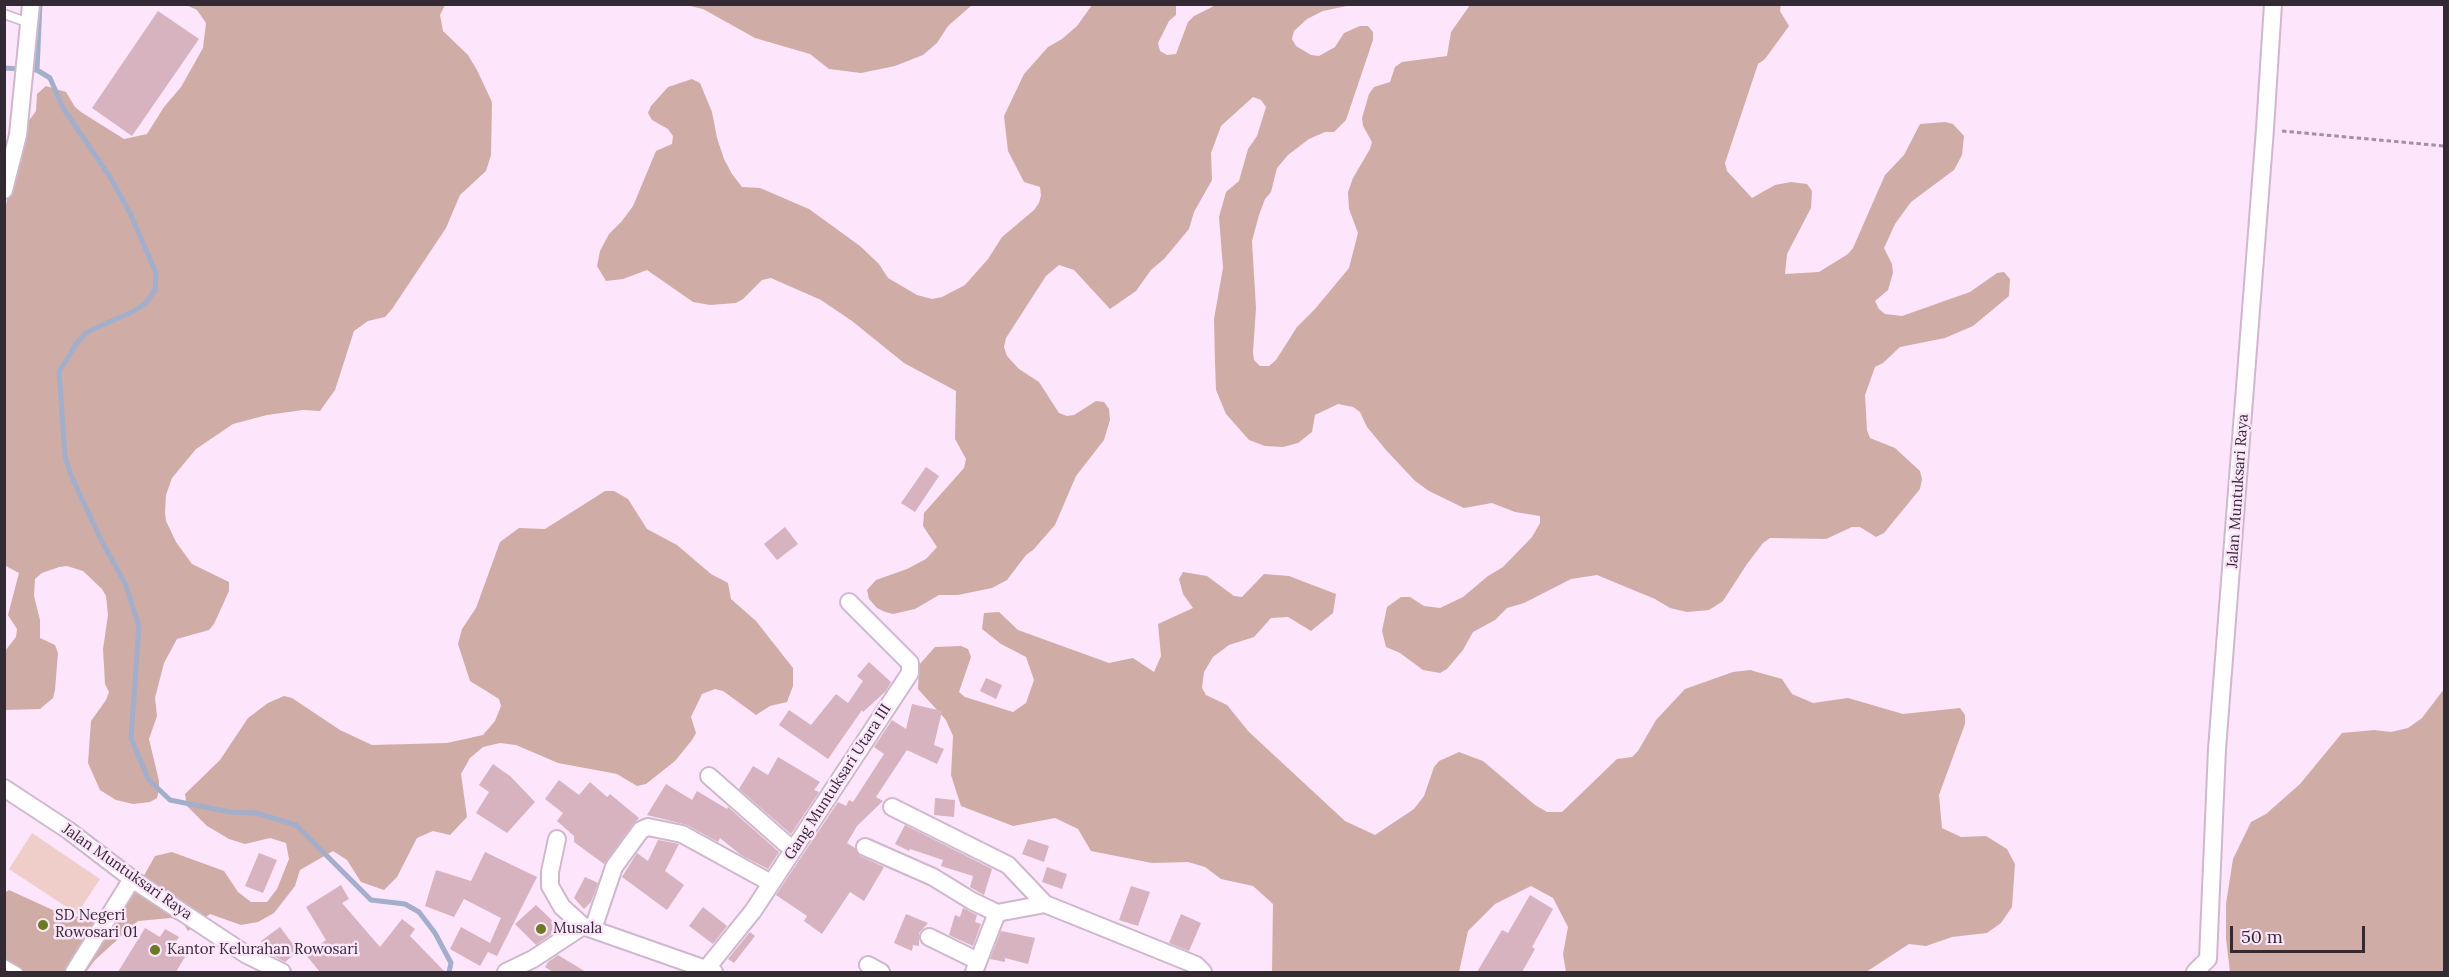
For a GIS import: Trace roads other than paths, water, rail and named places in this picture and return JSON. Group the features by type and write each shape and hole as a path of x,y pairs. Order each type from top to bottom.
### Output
{"street":[{"path":"4,190 18,135 31,4"},
{"name":"Jalan Muntuksari Raya","path":"2195,972 2209,966 2217,749 2273,4"},
{"name":"Gang Muntuksari Utara III","path":"710,970 753,911 910,673 910,663 849,602"},
{"path":"709,776 793,850"},
{"name":"Jalan Muntuksari Raya","path":"4,788 68,830 132,879 248,956 282,972"},
{"path":"892,807 1008,865 1045,904 1196,965 1203,972"},
{"path":"506,972 588,927 614,867 641,830 648,827 682,834 771,883"},
{"path":"557,839 550,872 550,886 561,908 588,927 710,970"},
{"path":"865,847 933,877 997,913 1045,904"},
{"path":"74,972 132,879"},
{"path":"929,937 976,967 997,913"}],"lane":[{"path":"4,14 28,23"},
{"path":"4,964 18,972"}],"waterway":[{"path":"37,70 40,4"},
{"path":"4,68 37,70 50,78 63,108 110,177 130,213 156,273 155,290 146,303 132,312 87,332 76,344 59,372 65,456 70,473 101,540 125,583 139,626 131,738 148,779 170,800 230,812 256,813 296,825 371,900 405,904 419,912 435,933 451,963 449,972"}],"place":[{"name":"SD Negeri Rowosari 01","path":"43,925"},
{"name":"Musala","path":"541,929"},
{"name":"Kantor Kelurahan Rowosari","path":"155,950"}]}
